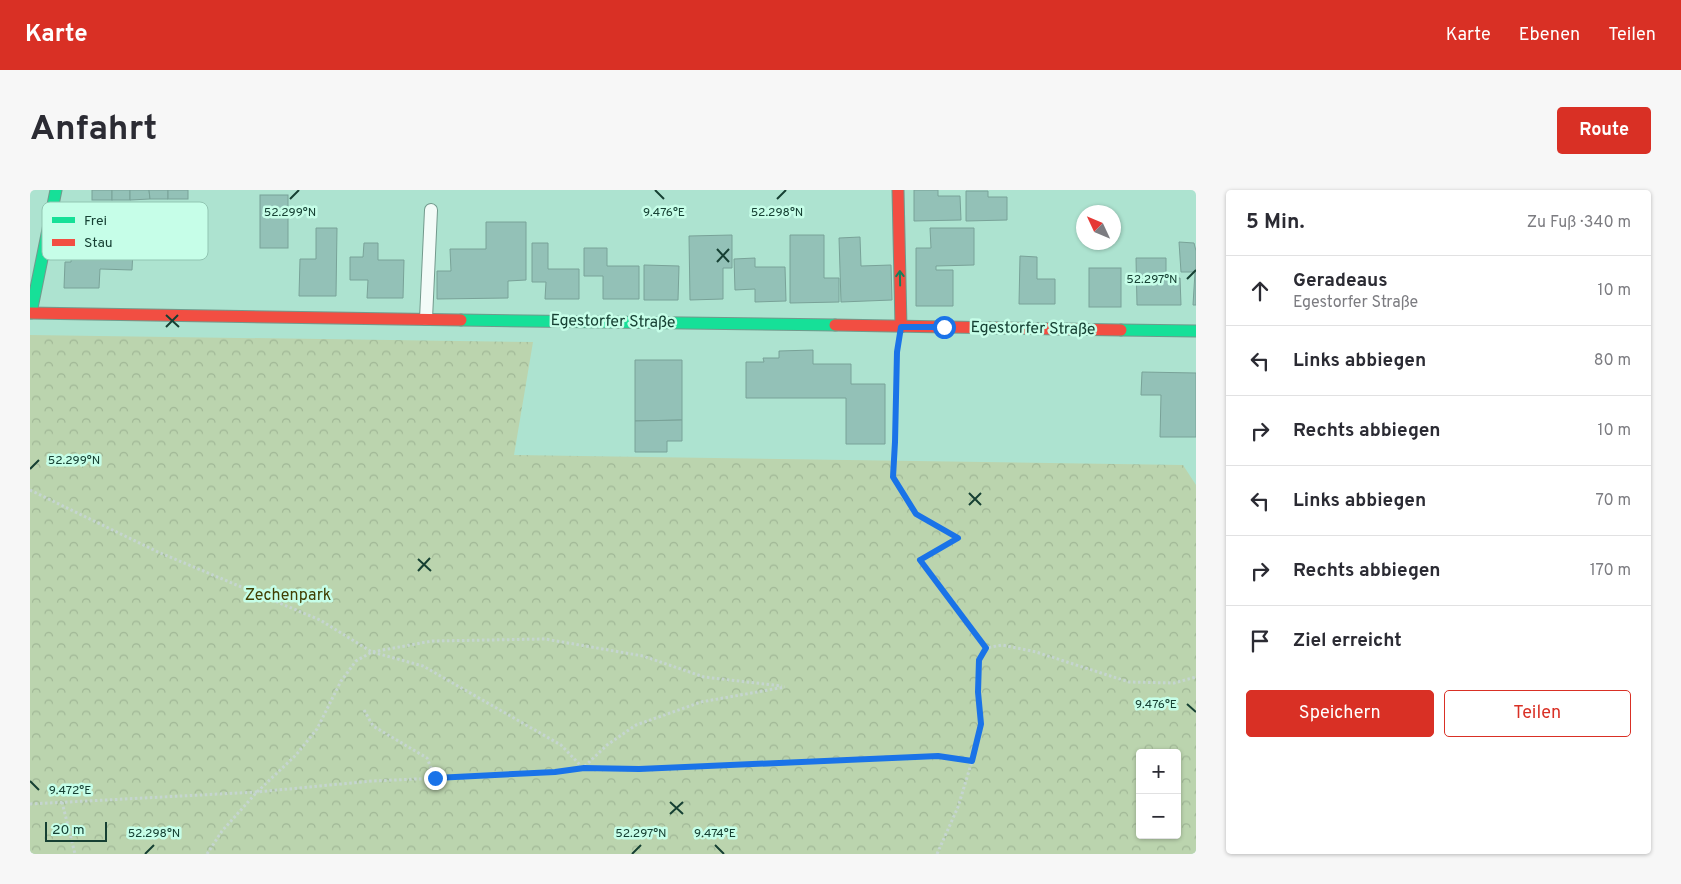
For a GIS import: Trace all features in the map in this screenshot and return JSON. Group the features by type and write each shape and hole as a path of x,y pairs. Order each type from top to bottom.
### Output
{"main road":[{"path":"898,190 901,327"},
{"path":"31,313 42,259"},
{"name":"Egestorfer Straße","path":"31,313 1196,332"}],"lane":[{"path":"426,319 431,210"}],"path":[{"path":"901,327 897,352 893,477 916,514 958,538 920,560 986,648"},
{"path":"30,490 158,552 320,620 372,652 423,666 561,745 584,768"},
{"path":"207,854 222,831 257,792 296,755 317,729 341,681 356,661 372,652 432,641 545,639 643,656 704,677 786,687 701,702 636,725 607,745 584,768"},
{"path":"937,854 958,807 981,724 978,692 979,660 986,648 1002,644 1036,652 1129,682 1174,682 1196,677"},
{"path":"364,710 373,726 427,758 435,778"},
{"path":"30,804 257,792 372,781 526,774 584,768 639,769 938,756 972,761"},
{"path":"62,802 75,854"}],"green space":[{"name":"Zechenpark","path":"30,335 533,342 514,455 1183,465 1196,485 1196,854 30,854"}],"building":[{"path":"92,190 112,190 112,200 92,200"},
{"path":"112,190 130,190 130,200 112,200"},
{"path":"130,190 149,190 150,199 130,200"},
{"path":"149,190 168,190 168,199 150,199"},
{"path":"168,190 188,190 188,199 168,199"},
{"path":"914,190 938,190 938,196 960,196 961,220 914,221"},
{"path":"966,191 988,191 988,197 1007,197 1007,220 966,221"},
{"path":"260,195 288,195 288,248 260,248"},
{"path":"486,222 526,222 526,280 508,281 508,298 437,299 437,271 451,271 450,249 486,249"},
{"path":"316,228 337,228 336,296 299,296 300,259 316,259"},
{"path":"930,228 974,228 974,265 936,266 936,270 953,270 953,306 916,306 916,248 931,248"},
{"path":"732,235 732,268 723,268 723,299 690,300 689,236"},
{"path":"790,235 824,235 824,278 839,278 839,302 790,303"},
{"path":"860,237 861,266 891,265 892,300 841,302 839,238"},
{"path":"1179,242 1194,243 1196,251 1196,305 1193,305 1195,272 1181,272"},
{"path":"364,243 378,243 378,260 404,260 403,298 367,298 368,280 350,280 350,257 363,257"},
{"path":"532,243 548,243 548,269 579,269 579,299 545,299 546,282 532,282"},
{"path":"584,248 607,248 607,266 639,266 639,299 603,299 603,276 584,276"},
{"path":"1020,256 1037,257 1037,279 1055,279 1055,304 1019,304"},
{"path":"755,258 755,267 785,267 786,301 755,302 755,289 735,290 734,259"},
{"path":"1136,258 1166,258 1166,279 1180,278 1181,305 1137,305"},
{"path":"71,260 132,260 132,270 100,269 99,288 64,288 65,262 71,262"},
{"path":"644,265 679,266 678,300 644,300"},
{"path":"1089,268 1121,268 1121,307 1089,307"},
{"path":"813,350 813,364 851,364 851,384 885,384 885,444 846,444 846,398 746,398 746,362 764,362 763,358 779,358 779,351"},
{"path":"635,360 682,360 682,420 635,421"},
{"path":"1142,372 1196,373 1196,437 1160,437 1161,395 1141,395"},
{"path":"682,420 682,441 667,441 667,452 635,452 635,421"}],"traffic: fast":[{"path":"54,202 56,190"},
{"path":"31,313 42,259"},
{"path":"461,320 835,325"},
{"path":"1121,330 1196,331"}],"traffic: jam":[{"path":"898,190 901,327"},
{"path":"30,313 461,320"},
{"path":"835,325 1121,330"}],"route":[{"path":"435,778 555,772 584,768 639,769 938,756 972,761 981,724 978,692 979,660 986,648 920,560 958,538 916,514 893,477 897,352 901,327 944,327"}]}
